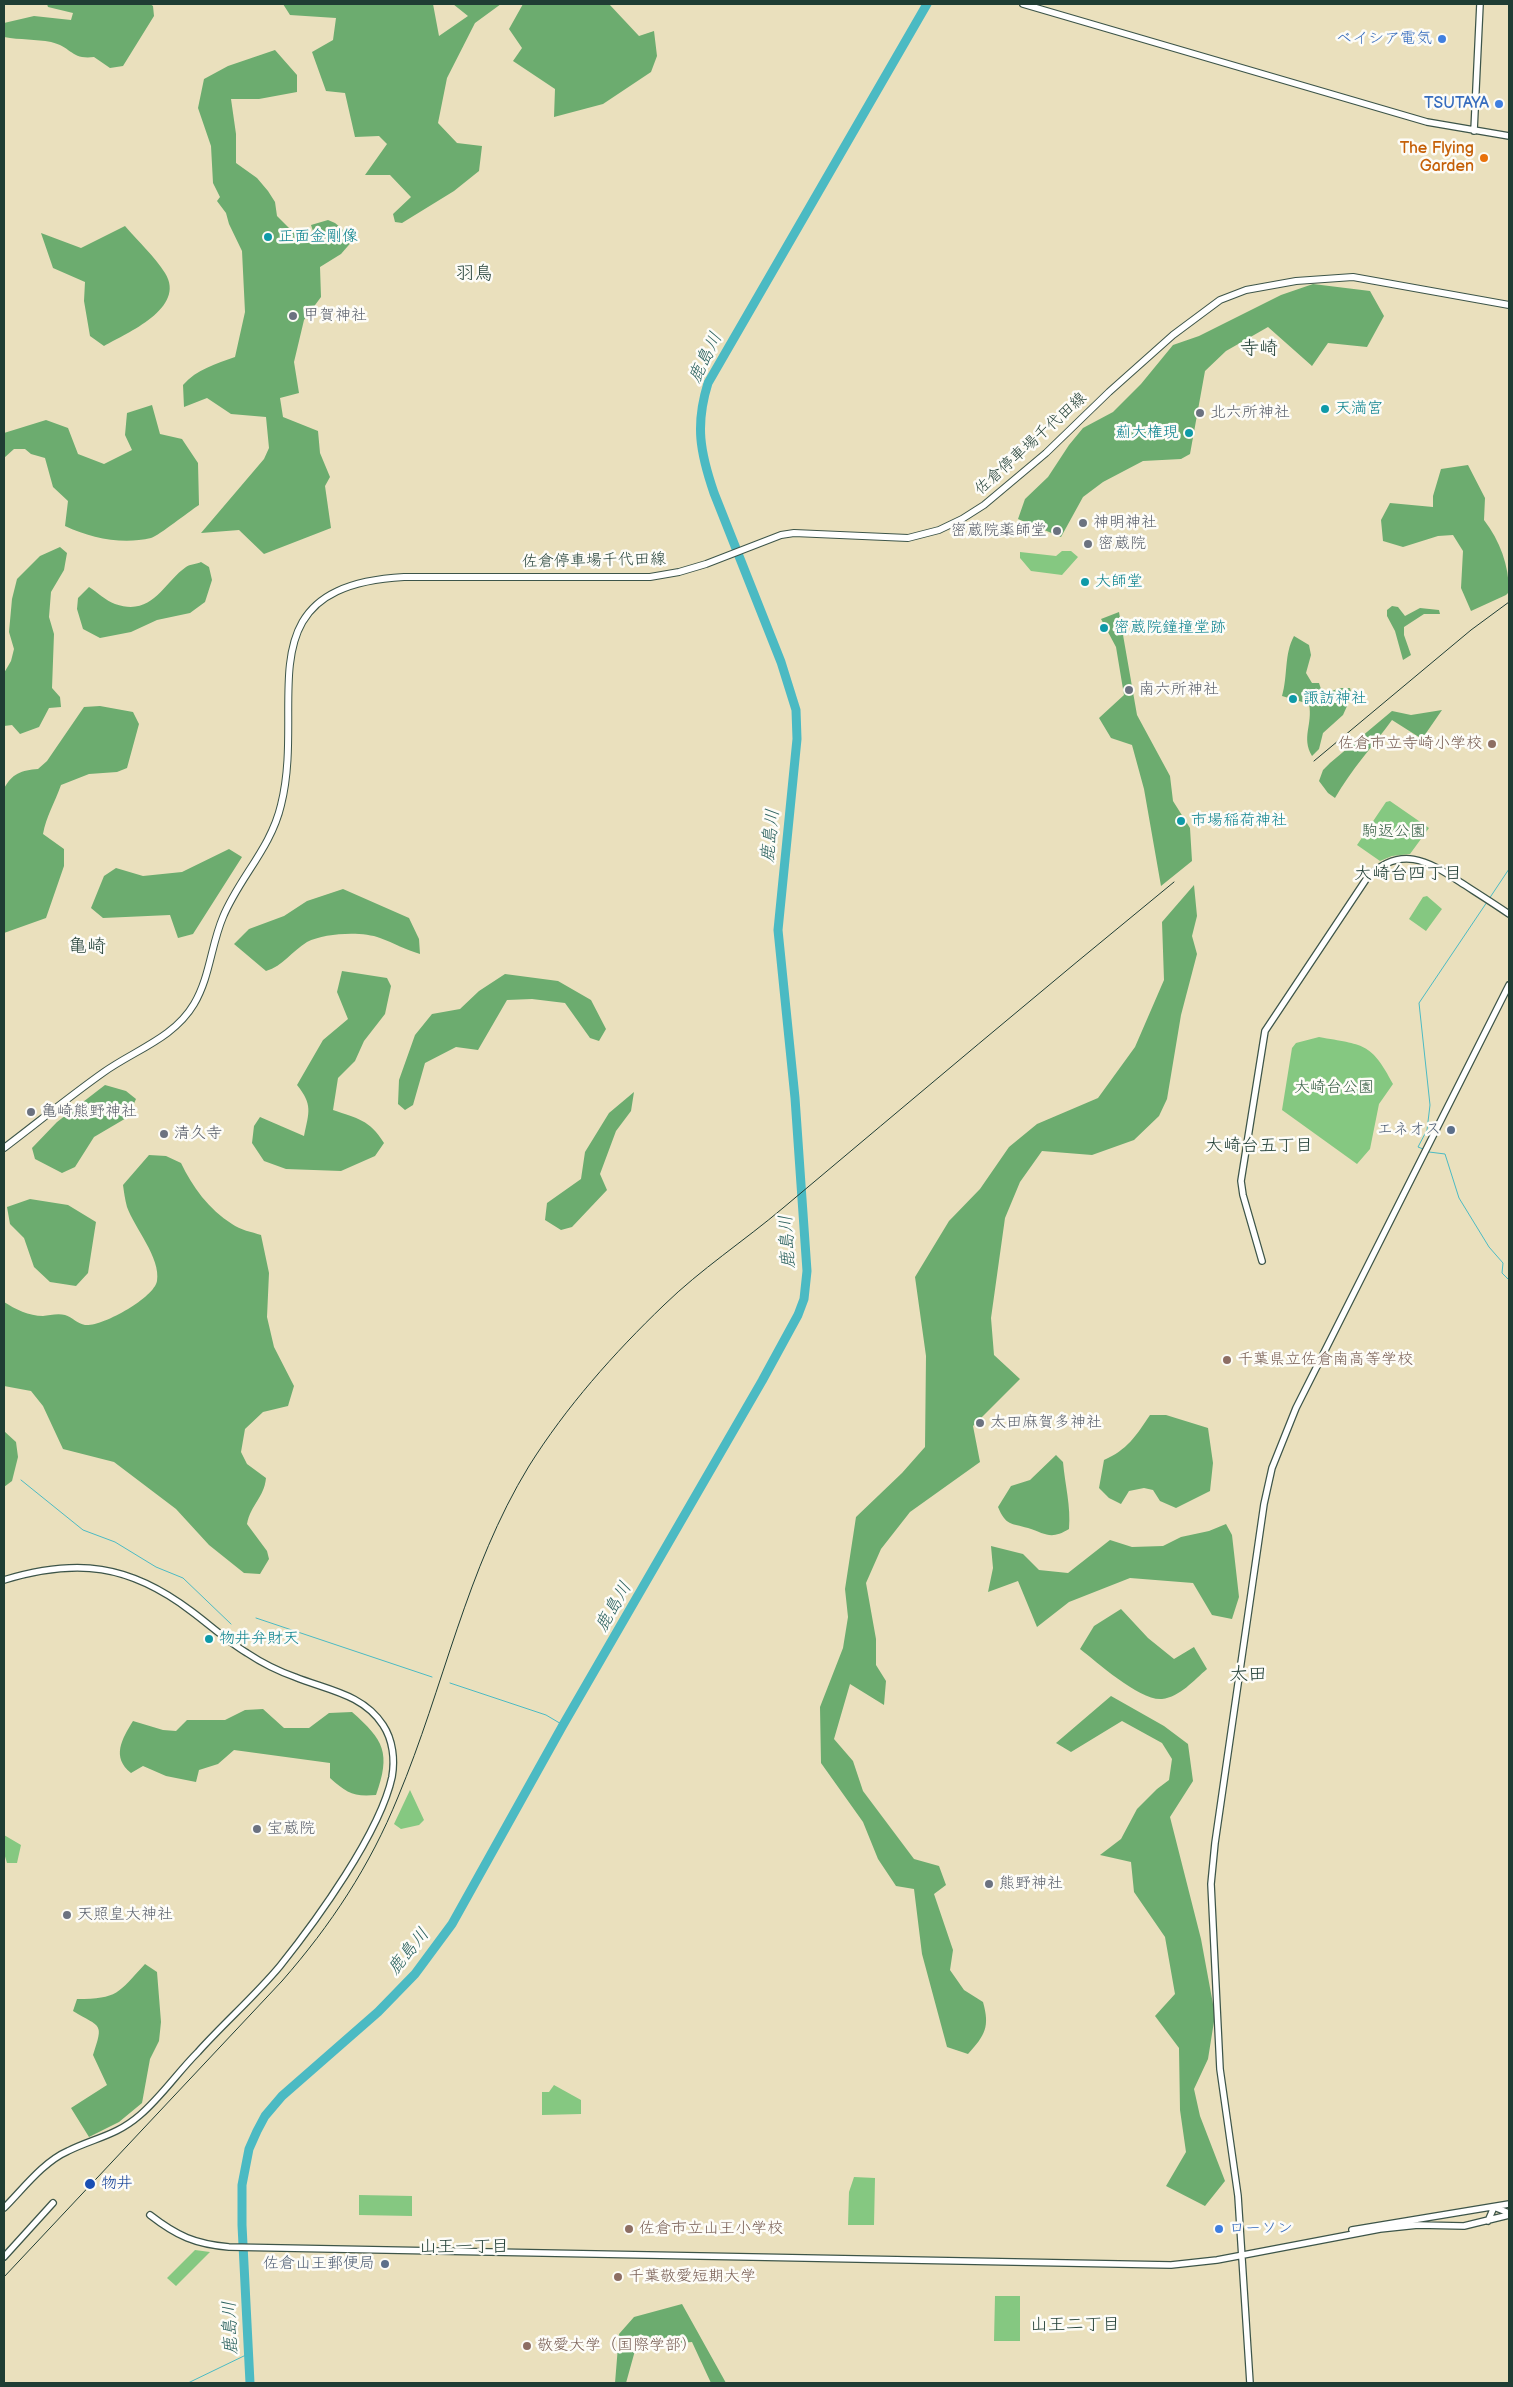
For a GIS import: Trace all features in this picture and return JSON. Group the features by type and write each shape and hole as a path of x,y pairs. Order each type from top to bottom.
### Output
{"main road":[{"name":"佐倉停車場千代田線","path":"4,1148 106,1070 173,1030 194,1005 204,983 223,916 267,841 280,809 288,762 288,681 291,650 299,629 320,603 339,590 392,578 650,576 679,572 794,533 908,538 939,530 962,519 984,505 1046,453 1109,392 1173,335 1215,304 1246,290 1287,282 1353,277 1509,304"}],"street":[{"path":"1023,4 1404,116 1474,131 1509,136"},
{"path":"1474,131 1480,4"},
{"path":"1262,1261 1243,1195 1241,1181 1261,1045 1265,1031 1363,884 1378,868 1398,860 1416,859 1427,862 1509,914"},
{"path":"1250,2383 1236,2172 1220,2069 1219,2006 1211,1884 1215,1843 1266,1495 1275,1459 1296,1408 1509,985"},
{"path":"4,1580 33,1571 57,1567 83,1567 111,1571 149,1584 190,1610 232,1644 262,1663 296,1678 351,1697 363,1704 374,1713 385,1727 394,1760 387,1793 364,1844 306,1931 278,1967 198,2051 143,2113 113,2134 56,2158 4,2208"},
{"path":"4,2257 53,2203"},
{"path":"1331,2237 1342,2232 1378,2225 1509,2204"},
{"path":"1494,2206 1509,2214"},
{"path":"1488,2221 1494,2206"},
{"path":"150,2216 171,2231 194,2242 229,2247 1171,2265 1331,2237 1408,2226 1454,2227 1488,2221 1509,2214"}],"green space":[{"path":"47,4 150,4 153,6 154,16 123,66 110,68 94,57 81,57 58,44 40,40 4,37 4,23 34,16 71,20 73,13 48,7"},
{"path":"283,4 433,4 439,36 468,16 453,4 501,4 475,23 447,78 438,123 457,143 482,146 479,171 454,191 402,223 395,222 393,214 411,197 390,175 365,175 387,144 379,136 355,137 345,93 326,91 312,52 333,40 336,18 290,15"},
{"path":"523,4 609,4 639,36 654,31 657,56 651,72 603,104 554,117 555,89 513,61 522,48 509,29"},
{"path":"275,50 297,75 297,92 259,99 231,99 236,134 236,163 257,178 268,191 275,202 277,216 301,240 316,240 311,225 328,220 335,223 354,239 341,254 320,267 321,297 304,320 294,362 299,393 280,398 283,417 318,431 320,453 330,477 325,486 331,528 264,554 239,530 201,533 264,459 269,448 266,417 231,414 207,398 184,407 183,385 188,379 201,371 235,357 245,312 242,251 229,224 226,213 217,201 220,197 213,183 211,146 198,108 204,79 228,66"},
{"path":"125,226 161,267 170,286 168,297 151,318 104,346 90,336 84,301 85,282 53,268 41,233 81,248"},
{"path":"1313,284 1370,291 1384,316 1367,347 1328,343 1312,366 1268,327 1226,351 1205,371 1190,454 1181,459 1143,461 1103,482 1083,497 1061,537 1018,519 1025,499 1048,477 1069,445 1083,428 1113,412 1141,384 1173,345 1199,336 1281,295"},
{"path":"152,405 160,434 182,439 198,463 199,505 161,533 151,538 129,541 107,539 85,534 65,526 68,501 53,487 45,458 31,454 25,449 14,449 4,458 4,433 46,420 68,428 78,454 104,464 132,450 125,435 127,413"},
{"path":"1468,465 1485,498 1484,520 1499,545 1509,582 1509,592 1506,595 1471,611 1461,588 1463,551 1453,535 1438,536 1403,547 1383,541 1381,520 1390,503 1433,507 1433,496 1441,469"},
{"path":"60,547 67,553 64,570 51,592 49,617 54,634 52,688 60,697 61,707 49,708 39,727 20,734 12,725 4,726 4,673 11,661 14,649 9,632 12,599 17,579 40,556"},
{"path":"1062,551 1071,551 1078,557 1062,575 1031,571 1020,558 1020,552 1056,556"},
{"path":"201,562 209,567 212,580 205,602 190,613 157,620 131,632 100,638 83,629 77,609 78,598 89,587 115,604 128,607 139,606 156,596 186,567"},
{"path":"1392,606 1398,607 1405,616 1420,608 1439,610 1440,614 1424,614 1404,627 1404,635 1411,655 1403,660 1395,631 1387,616 1387,610"},
{"path":"1119,612 1137,715 1170,776 1173,801 1190,828 1192,861 1161,886 1144,789 1132,745 1111,738 1099,718 1124,695 1116,647 1101,619"},
{"path":"1294,636 1309,645 1311,655 1306,673 1312,683 1319,683 1321,689 1329,692 1340,688 1350,688 1352,695 1343,715 1323,733 1319,749 1312,756 1307,743 1310,718 1309,704 1282,696 1287,658"},
{"path":"100,706 133,712 139,724 127,768 117,772 89,774 61,785 48,816 43,834 64,849 64,866 46,918 4,933 4,789 14,776 27,770 38,769 47,761 84,707"},
{"path":"1442,710 1422,739 1392,720 1355,768 1335,798 1328,793 1319,781 1323,770 1330,763 1392,711 1411,715"},
{"name":"駒返公園","path":"1390,801 1429,828 1410,854 1392,856 1380,861 1357,845 1386,802"},
{"path":"229,849 242,857 193,934 178,938 170,915 103,918 91,908 104,876 116,868 143,876 182,872"},
{"path":"1194,885 1197,916 1192,936 1197,954 1181,1015 1167,1099 1159,1116 1134,1140 1092,1155 1042,1151 1020,1182 1005,1218 991,1318 994,1355 1020,1379 973,1426 980,1462 910,1512 881,1549 866,1583 876,1639 876,1665 886,1681 884,1705 850,1684 834,1739 853,1761 863,1791 914,1859 939,1866 946,1885 934,1894 953,1950 950,1970 964,1990 983,2002 985,2011 986,2024 982,2036 968,2054 947,2047 922,1954 914,1889 896,1886 878,1859 863,1822 821,1763 820,1707 843,1648 848,1617 845,1589 856,1517 902,1473 925,1447 926,1356 915,1277 949,1221 980,1189 1009,1147 1037,1124 1098,1098 1135,1047 1164,980 1162,922"},
{"path":"343,889 409,918 419,939 420,954 364,934 333,935 307,942 277,966 266,971 234,944 249,929 284,916 307,901"},
{"path":"1427,896 1442,909 1426,931 1409,919 1423,897"},
{"path":"342,971 387,978 391,986 385,1014 364,1041 355,1061 338,1078 333,1110 368,1124 384,1143 375,1156 341,1171 286,1169 264,1161 252,1143 254,1126 260,1117 304,1136 308,1104 297,1085 323,1040 348,1019 337,992"},
{"path":"505,974 558,981 591,1000 606,1029 599,1041 590,1038 565,1003 532,999 507,1000 478,1050 456,1047 425,1063 413,1105 405,1110 398,1104 399,1080 415,1035 432,1014 460,1009 479,991"},
{"name":"大崎台公園","path":"1319,1037 1356,1044 1372,1053 1393,1084 1379,1104 1370,1149 1357,1164 1282,1110 1292,1048 1296,1043"},
{"path":"105,1085 126,1091 136,1099 128,1117 94,1137 75,1167 62,1173 35,1159 32,1148 57,1122"},
{"path":"634,1092 631,1111 616,1131 600,1174 607,1190 572,1227 561,1230 545,1220 547,1203 581,1179 585,1152 609,1113"},
{"path":"149,1155 166,1156 181,1163 196,1189 216,1212 235,1226 261,1235 269,1273 267,1317 274,1347 294,1386 288,1406 263,1412 245,1429 241,1452 247,1464 266,1478 263,1491 251,1511 247,1524 267,1551 269,1559 260,1574 244,1573 209,1545 176,1509 114,1462 63,1449 43,1406 31,1391 4,1386 4,1302 17,1310 33,1315 63,1314 85,1325 103,1321 126,1310 154,1288 157,1281 155,1263 130,1215 123,1185"},
{"path":"30,1199 68,1205 96,1222 88,1273 76,1286 50,1282 34,1267 24,1238 10,1224 7,1207"},
{"path":"1150,1415 1166,1415 1208,1428 1213,1463 1210,1491 1176,1508 1160,1501 1153,1490 1144,1488 1129,1491 1121,1504 1109,1498 1099,1488 1104,1460 1125,1447"},
{"path":"4,1431 16,1442 18,1457 12,1481 4,1487"},
{"path":"1056,1455 1063,1462 1069,1504 1069,1529 1058,1534 1048,1535 1007,1521 998,1507 1011,1486 1030,1480"},
{"path":"1226,1524 1232,1535 1239,1597 1232,1619 1212,1615 1193,1583 1130,1578 1069,1602 1037,1627 1018,1581 988,1592 993,1568 991,1546 1023,1554 1039,1570 1068,1573 1110,1540 1132,1547 1163,1546 1181,1537 1209,1531"},
{"path":"1121,1609 1148,1638 1174,1659 1194,1647 1207,1669 1181,1692 1162,1699 1142,1694 1119,1680 1080,1649 1094,1626"},
{"path":"1111,1696 1164,1726 1188,1744 1193,1781 1170,1817 1201,1939 1215,2015 1208,2059 1194,2089 1200,2116 1225,2181 1205,2206 1166,2186 1186,2152 1180,2110 1179,2048 1155,2016 1175,1994 1165,1937 1134,1892 1131,1862 1100,1855 1121,1839 1137,1809 1169,1780 1172,1759 1162,1743 1122,1721 1071,1752 1056,1743"},
{"path":"263,1709 284,1728 309,1728 329,1713 352,1712 378,1739 382,1748 383,1768 376,1795 351,1793 341,1787 330,1778 330,1763 234,1750 218,1764 199,1770 196,1782 166,1776 143,1766 131,1773 121,1761 120,1748 122,1741 133,1721 163,1730 176,1731 187,1720 225,1720 245,1710"},
{"path":"410,1790 424,1820 419,1825 401,1829 394,1824"},
{"path":"4,1835 21,1845 17,1863 7,1863 4,1853"},
{"path":"145,1964 157,1972 161,2022 159,2041 150,2059 142,2103 119,2122 89,2137 71,2108 107,2085 93,2055 98,2037 98,2027 73,2011 77,1999 109,1996 129,1982"},
{"path":"554,2085 581,2100 581,2114 542,2115 542,2092 549,2092"},
{"path":"854,2177 875,2178 874,2225 848,2225 849,2192"},
{"path":"359,2195 412,2196 412,2216 359,2215"},
{"path":"195,2250 210,2252 176,2286 167,2278"},
{"path":"995,2296 1020,2296 1020,2341 994,2341"},
{"path":"682,2304 726,2383 711,2383 692,2342 636,2347 626,2383 615,2383 619,2334 634,2317"}],"waterway":[{"name":"鹿島川","path":"250,2383 242,2225 242,2185 249,2149 257,2131 265,2116 282,2096 378,2012 415,1974 452,1924 563,1725 762,1381 798,1315 804,1299 807,1271 795,1098 778,930 797,739 796,710 781,662 709,478 701,438 701,412 708,383 927,4"},
{"path":"1489,899 1509,869"},
{"path":"1423,1149 1418,1147 1427,1130 1430,1105 1419,1003 1487,902"},
{"path":"1429,1152 1445,1154 1459,1198 1489,1247 1503,1263 1502,1273 1509,1280"},
{"path":"21,1480 83,1530 115,1542 156,1567 183,1578 231,1624"},
{"path":"256,1618 432,1677"},
{"path":"450,1683 546,1715 563,1725"},
{"path":"188,2383 248,2354"}],"railway":[{"path":"1314,761 1471,630 1509,602"},
{"path":"4,2277 282,1981 317,1938 348,1894 375,1847 398,1797 472,1587 507,1505 543,1444 592,1381 645,1323 693,1279 783,1208 1174,882"}],"place":[{"name":"ベイシア電気","path":"1442,39"},
{"name":"TSUTAYA","path":"1499,104"},
{"name":"The Flying Garden","path":"1484,158"},
{"name":"正面金剛像","path":"268,237"},
{"name":"甲賀神社","path":"293,316"},
{"name":"天満宮","path":"1325,409"},
{"name":"北六所神社","path":"1200,413"},
{"name":"薊大権現","path":"1189,433"},
{"name":"神明神社","path":"1083,523"},
{"name":"密蔵院薬師堂","path":"1057,531"},
{"name":"密蔵院","path":"1088,544"},
{"name":"大師堂","path":"1085,582"},
{"name":"密蔵院鐘撞堂跡","path":"1104,628"},
{"name":"南六所神社","path":"1129,690"},
{"name":"諏訪神社","path":"1293,699"},
{"name":"佐倉市立寺崎小学校","path":"1492,744"},
{"name":"市場稲荷神社","path":"1181,821"},
{"name":"亀崎熊野神社","path":"31,1112"},
{"name":"エネオス","path":"1451,1130"},
{"name":"清久寺","path":"164,1134"},
{"name":"千葉県立佐倉南高等学校","path":"1227,1360"},
{"name":"太田麻賀多神社","path":"980,1423"},
{"name":"物井弁財天","path":"209,1639"},
{"name":"宝蔵院","path":"257,1829"},
{"name":"熊野神社","path":"989,1884"},
{"name":"天照皇大神社","path":"67,1915"},
{"name":"物井","path":"90,2184"},
{"name":"佐倉市立山王小学校","path":"629,2229"},
{"name":"ローソン","path":"1219,2229"},
{"name":"佐倉山王郵便局","path":"385,2264"},
{"name":"千葉敬愛短期大学","path":"618,2277"},
{"name":"敬愛大学（国際学部）","path":"527,2346"}],"district":[{"name":"羽鳥","path":"474,274"},
{"name":"寺崎","path":"1259,349"},
{"name":"大崎台四丁目","path":"1408,874"},
{"name":"亀崎","path":"87,947"},
{"name":"大崎台五丁目","path":"1259,1146"},
{"name":"太田","path":"1248,1675"},
{"name":"山王一丁目","path":"464,2247"},
{"name":"山王二丁目","path":"1075,2325"}]}
